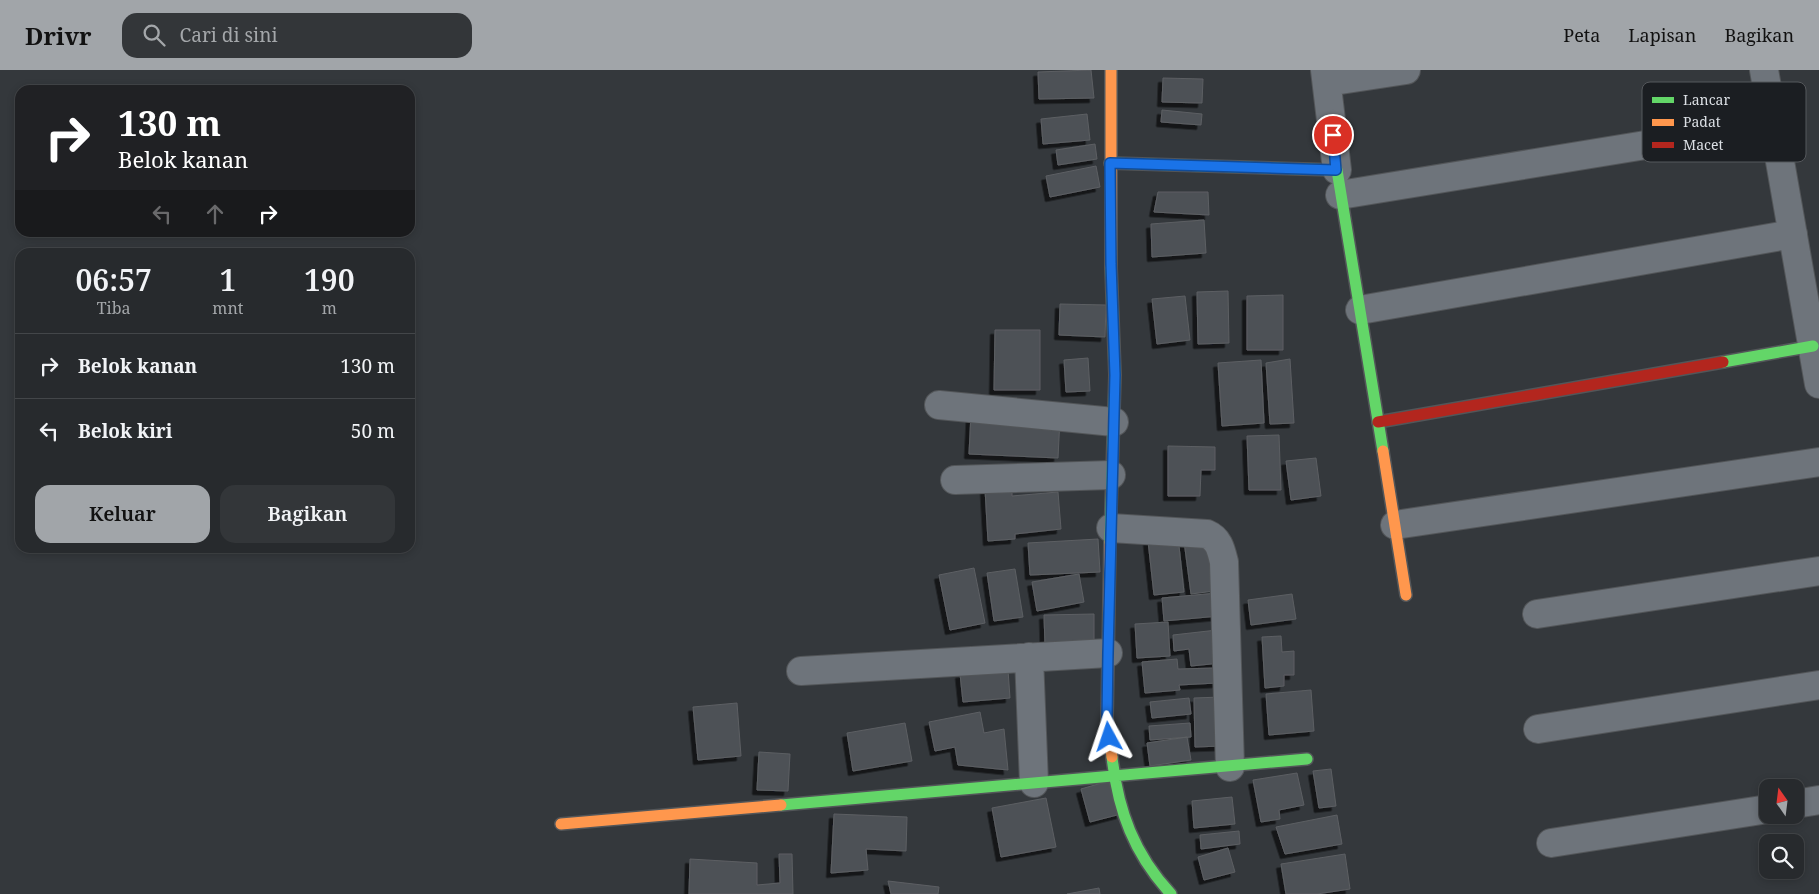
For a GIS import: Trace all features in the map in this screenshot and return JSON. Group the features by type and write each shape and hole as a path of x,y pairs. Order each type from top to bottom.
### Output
{"street":[{"path":"1111,70 1111,264 1115,375 1111,475 1107,718 1114,776 1122,811 1136,847 1158,880 1171,894"},
{"path":"1406,70 1326,76 1339,182 1406,595"},
{"path":"1110,163 1339,182 1642,142"},
{"path":"1781,162 1819,384"},
{"path":"1360,310 1793,234"},
{"path":"1378,422 1813,346"},
{"path":"939,405 1114,422"},
{"path":"1395,524 1819,462"},
{"path":"956,480 1111,475"},
{"path":"1111,528 1207,534 1213,537 1220,547 1224,562 1230,767"},
{"path":"1538,614 1819,571"},
{"path":"802,672 1108,653"},
{"path":"1029,657 1034,784"},
{"path":"1538,729 1819,685"},
{"path":"561,824 1307,760"},
{"path":"1804,802 1819,800"},
{"path":"1550,843 1759,809"}],"building":[{"path":"1091,70 1094,98 1039,99 1038,72"},
{"path":"1163,78 1203,79 1202,103 1162,102"},
{"path":"1162,110 1202,114 1201,125 1161,122"},
{"path":"1087,114 1090,140 1043,144 1041,119"},
{"path":"1095,144 1097,159 1058,165 1056,150"},
{"path":"1096,166 1100,187 1050,197 1046,176"},
{"path":"1158,192 1208,192 1209,215 1154,212"},
{"path":"1204,220 1206,253 1152,257 1151,224"},
{"path":"1228,291 1229,343 1198,344 1197,292"},
{"path":"1283,295 1283,350 1247,350 1247,296"},
{"path":"1185,296 1190,340 1157,344 1152,299"},
{"path":"1060,304 1106,305 1105,337 1059,335"},
{"path":"995,330 1040,330 1040,390 994,390"},
{"path":"1088,358 1090,391 1066,392 1064,360"},
{"path":"1290,359 1294,423 1270,424 1266,363"},
{"path":"1261,360 1264,423 1222,426 1218,363"},
{"path":"971,414 1060,418 1058,458 969,454"},
{"path":"1279,435 1281,490 1249,490 1247,436"},
{"path":"1168,446 1215,447 1215,470 1201,470 1200,496 1168,496"},
{"path":"1316,458 1321,496 1291,500 1286,461"},
{"path":"1012,487 1012,496 1058,492 1061,529 1015,534 1015,539 988,541 985,489"},
{"path":"1178,537 1184,592 1154,595 1148,541"},
{"path":"1207,538 1214,591 1191,594 1184,541"},
{"path":"1098,539 1100,572 1030,575 1028,543"},
{"path":"974,568 985,623 950,630 939,575"},
{"path":"1015,569 1023,617 994,621 987,573"},
{"path":"1079,574 1084,602 1037,611 1032,582"},
{"path":"1217,593 1219,616 1164,621 1162,598"},
{"path":"1292,594 1296,619 1251,625 1248,600"},
{"path":"1094,614 1094,644 1045,645 1044,615"},
{"path":"1168,622 1170,656 1137,658 1135,624"},
{"path":"1217,630 1221,663 1191,666 1189,649 1174,651 1173,635"},
{"path":"1281,636 1282,652 1294,651 1294,675 1284,675 1284,686 1265,688 1262,637"},
{"path":"1177,659 1178,669 1216,668 1217,683 1179,685 1180,690 1145,693 1142,662"},
{"path":"1008,670 1010,698 963,702 960,674"},
{"path":"1311,690 1314,731 1269,735 1266,694"},
{"path":"1221,697 1222,746 1195,747 1194,698"},
{"path":"1189,698 1191,714 1152,718 1150,702"},
{"path":"737,703 741,756 698,760 693,707"},
{"path":"980,712 984,733 1004,729 1008,770 958,765 955,747 935,751 929,722"},
{"path":"905,723 912,761 853,771 847,733"},
{"path":"1190,723 1191,737 1150,740 1149,726"},
{"path":"1187,737 1191,760 1150,766 1147,743"},
{"path":"759,752 790,754 788,791 757,790"},
{"path":"1331,769 1336,806 1319,808 1313,771"},
{"path":"1297,773 1304,805 1279,810 1280,819 1261,822 1253,780"},
{"path":"1112,780 1121,814 1090,822 1081,789"},
{"path":"1232,797 1235,824 1194,828 1192,801"},
{"path":"1046,798 1056,847 1001,857 992,808"},
{"path":"834,814 907,817 906,851 866,849 868,870 831,873"},
{"path":"1337,815 1342,844 1285,854 1276,827"},
{"path":"1239,831 1240,844 1201,849 1200,835"},
{"path":"1228,848 1235,872 1204,880 1198,857"},
{"path":"779,854 792,854 793,894 689,894 690,859 757,863 757,885 780,883"},
{"path":"1345,854 1350,889 1317,894 1286,894 1281,864"},
{"path":"888,881 939,887 938,894 891,894"},
{"path":"1099,888 1100,894 1067,894"}],"traffic: fast":[{"path":"1110,163 1337,170 1383,451"},
{"path":"1110,542 1115,375 1111,267"},
{"path":"1723,362 1813,346"},
{"path":"1112,757 1119,796 1130,831 1147,863 1171,894"},
{"path":"781,805 1307,759"}],"traffic: slow":[{"path":"1111,70 1111,267"},
{"path":"1383,451 1406,595"},
{"path":"1110,542 1107,718 1112,757"},
{"path":"561,824 781,805"}],"traffic: jam":[{"path":"1378,422 1723,362"}],"route":[{"path":"1109,737 1107,718 1109,560 1115,375 1110,163 1336,170 1333,135"}]}
